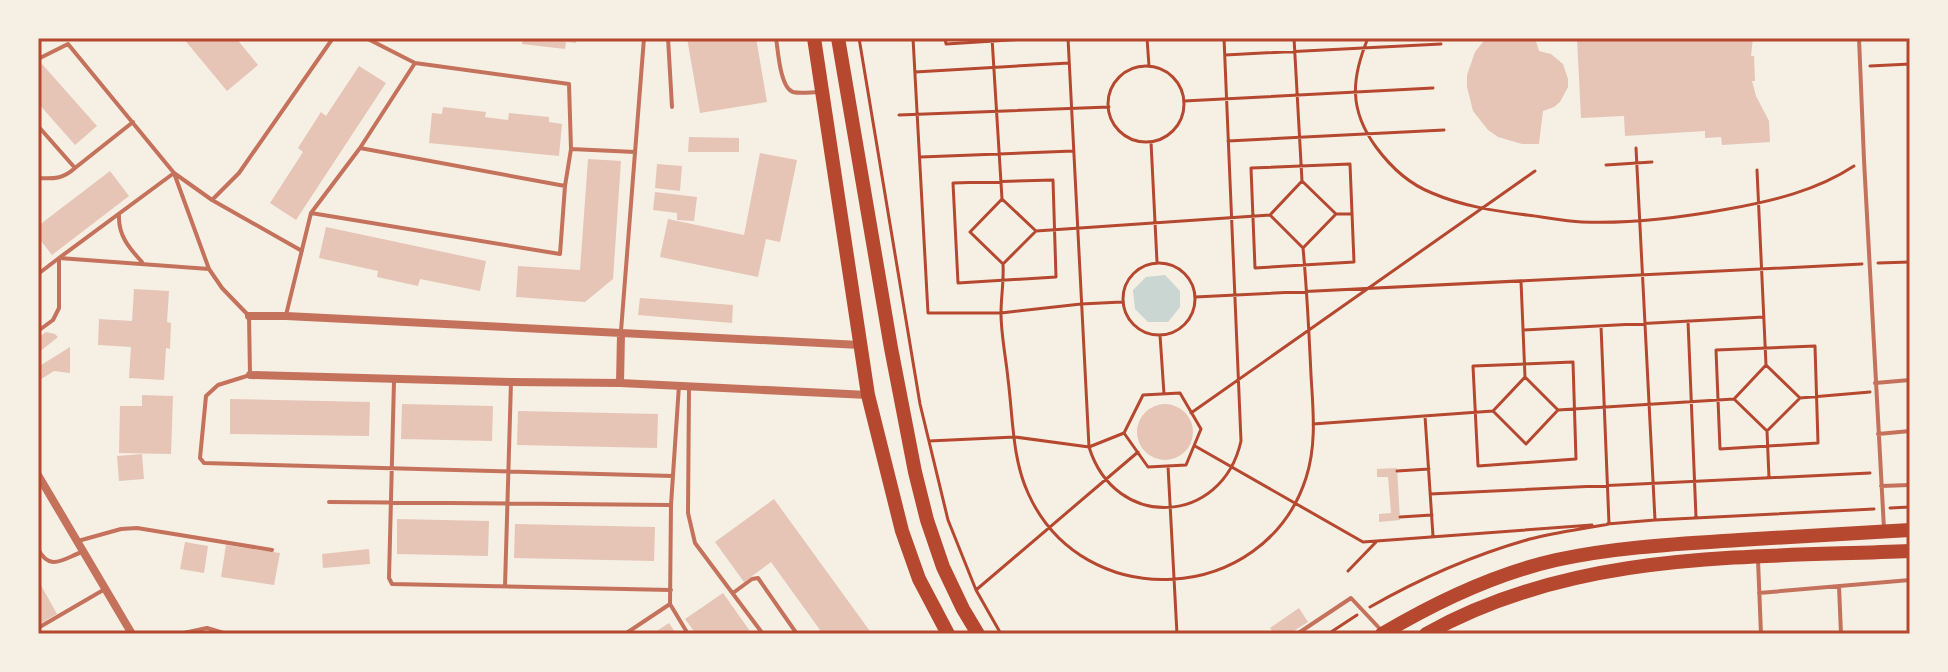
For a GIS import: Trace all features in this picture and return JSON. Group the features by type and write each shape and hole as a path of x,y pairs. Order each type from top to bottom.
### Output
{"main road":[{"path":"814,38 868,395 902,531 919,579 948,634"},
{"path":"838,38 915,472 943,567 978,634"},
{"path":"1383,634 1435,604 1488,581 1554,561 1614,549 1910,530"},
{"path":"1426,634 1497,600 1560,581 1617,569 1668,562 1910,551"}],"street":[{"path":"249,316 860,345"},
{"path":"620,383 621,334"},
{"path":"250,375 620,383 868,395"},
{"path":"38,475 132,634"}],"lane":[{"path":"63,38 174,173 212,200 302,251"},
{"path":"212,200 239,173 333,38"},
{"path":"311,213 560,254 571,149 569,84 415,63 366,38"},
{"path":"621,334 644,38"},
{"path":"668,38 672,107"},
{"path":"776,38 783,81 788,90 824,92"},
{"path":"1859,38 1884,531"},
{"path":"38,59 68,44"},
{"path":"286,316 311,213 360,148 415,63"},
{"path":"38,178 65,177 133,122"},
{"path":"38,126 75,168"},
{"path":"360,148 565,186"},
{"path":"571,149 635,152"},
{"path":"38,274 174,173"},
{"path":"174,173 209,269 222,288 249,316 250,375 218,385 206,396 200,458 204,463 673,476"},
{"path":"120,214 119,226 124,241 144,264"},
{"path":"59,258 209,269"},
{"path":"38,331 53,320 59,308 59,258"},
{"path":"394,379 389,578 392,584 671,590"},
{"path":"1875,383 1910,380"},
{"path":"505,586 511,382"},
{"path":"679,385 671,505 670,604 688,634"},
{"path":"689,386 688,513 695,543 763,634"},
{"path":"1878,434 1910,431"},
{"path":"1881,486 1910,485"},
{"path":"329,502 671,505"},
{"path":"77,541 121,529 137,528 272,550"},
{"path":"38,549 47,562 83,551"},
{"path":"1758,558 1761,634"},
{"path":"733,593 758,578 797,634"},
{"path":"1759,593 1910,580"},
{"path":"1839,586 1841,634"},
{"path":"38,628 105,589"},
{"path":"1297,634 1351,598 1383,634"},
{"path":"625,634 670,604"},
{"path":"179,634 207,628 227,634"}],"path":[{"path":"859,38 920,404 948,520 976,590 1001,634"},
{"path":"913,38 928,313 1001,313 1122,302"},
{"path":"945,38 946,44 1040,38"},
{"path":"1068,38 1089,447 1106,480 1129,499 1154,507 1194,502 1206,495 1226,477 1241,441 1224,38"},
{"path":"1147,38 1149,66"},
{"path":"1294,38 1302,181 1336,214 1352,214"},
{"path":"1368,38 1355,92 1358,113 1367,134 1384,158 1406,179 1431,193 1482,208 1580,222 1640,221 1699,214 1759,204 1808,190 1864,160"},
{"path":"992,40 1002,199 1036,231"},
{"path":"1225,55 1441,44"},
{"path":"915,72 1069,63"},
{"path":"1860,67 1910,64"},
{"path":"1149,66 1173,77 1179,84 1184,101 1176,128 1169,135 1151,142 1125,135 1113,122 1109,107 1109,96 1117,80 1132,69 1149,66"},
{"path":"1184,101 1433,88"},
{"path":"899,115 1109,107"},
{"path":"1228,141 1444,130"},
{"path":"1151,142 1157,263"},
{"path":"1636,148 1655,520"},
{"path":"920,157 1073,151"},
{"path":"1606,165 1652,162"},
{"path":"1350,164 1352,214 1354,262 1255,268 1251,168 1350,164"},
{"path":"1757,170 1766,365 1800,398"},
{"path":"1191,413 1535,171"},
{"path":"1053,180 1055,230 1056,277 958,283 953,183 1053,180"},
{"path":"1003,264 1036,231 1270,215 1302,181"},
{"path":"1002,199 970,232 1003,264 1001,313 1017,458 1028,493 1050,527 1075,551 1108,570 1144,579 1174,580 1200,576 1218,571 1251,553 1279,527 1306,479 1314,442 1303,248 1270,215"},
{"path":"1303,248 1336,214"},
{"path":"1195,297 1910,262"},
{"path":"1157,263 1169,264 1185,273 1194,288 1195,297 1188,322 1174,332 1160,335 1148,334 1133,325 1122,302 1130,277 1144,266 1157,263"},
{"path":"1521,281 1525,377 1558,410"},
{"path":"1523,330 1764,317"},
{"path":"1688,321 1696,519"},
{"path":"1601,326 1609,524"},
{"path":"1160,335 1164,394"},
{"path":"1815,346 1817,396 1818,443 1720,449 1716,350 1815,346"},
{"path":"1573,362 1574,409 1576,459 1478,466 1473,366 1573,362"},
{"path":"1493,411 1526,444 1558,410 1734,399 1766,365"},
{"path":"1313,424 1493,411 1525,377"},
{"path":"1767,431 1800,398 1876,391"},
{"path":"929,441 1015,437 1089,447 1124,433 1143,395 1180,393 1201,429 1186,465 1168,466 1148,467 1124,433"},
{"path":"1734,399 1767,431 1769,478"},
{"path":"1425,416 1433,536"},
{"path":"1195,446 1363,542 1655,520 1910,507"},
{"path":"976,590 1138,452"},
{"path":"1168,466 1177,634"},
{"path":"1397,471 1429,469"},
{"path":"1430,494 1880,473"},
{"path":"1400,517 1432,515"},
{"path":"1328,634 1426,577 1483,554 1532,538 1609,524"},
{"path":"1348,571 1377,541"}],"shaded area":[{"path":"1165,275 1180,291 1180,307 1168,322 1148,322 1135,309 1133,290 1146,277"}],"building":[{"path":"183,38 236,38 258,65 227,91"},
{"path":"523,38 577,38 576,43 566,42 565,49 522,44"},
{"path":"687,38 756,38 767,102 700,113"},
{"path":"1486,38 1535,38 1539,51 1551,54 1563,64 1568,87 1560,102 1543,111 1539,144 1522,144 1498,137 1473,111 1467,75 1475,52"},
{"path":"1577,38 1753,38 1751,56 1754,56 1755,81 1752,81 1769,121 1770,142 1722,145 1721,137 1705,138 1705,131 1625,136 1624,116 1581,118"},
{"path":"42,64 97,126 75,145 38,103 38,67"},
{"path":"359,66 386,83 296,220 270,203 303,152 298,148 321,112 326,116"},
{"path":"443,107 486,112 485,117 508,120 509,113 549,117 549,122 562,124 559,156 429,143 432,113 442,114"},
{"path":"689,137 739,138 739,152 688,152"},
{"path":"760,153 797,160 780,242 766,239 758,277 660,257 668,219 744,235"},
{"path":"588,159 621,161 613,279 585,302 516,297 518,266 580,270"},
{"path":"657,164 682,166 680,191 655,188"},
{"path":"110,171 129,196 52,255 38,237 38,226"},
{"path":"655,192 697,197 694,221 677,220 677,213 653,210"},
{"path":"326,227 486,261 480,291 420,279 418,286 377,277 378,271 319,258"},
{"path":"134,289 169,291 167,322 171,323 170,349 166,348 164,380 129,378 131,347 98,345 99,319 132,321"},
{"path":"640,298 733,305 732,323 638,315"},
{"path":"46,332 58,337 38,353 38,338"},
{"path":"70,347 70,373 54,371 38,381 38,367"},
{"path":"142,395 173,396 171,454 119,453 120,406 142,406"},
{"path":"230,399 370,402 369,436 230,434"},
{"path":"402,404 493,406 492,441 401,439"},
{"path":"1165,404 1185,412 1193,432 1185,452 1165,460 1145,452 1137,432 1145,412"},
{"path":"518,411 658,414 657,448 517,445"},
{"path":"142,454 144,479 119,481 117,456"},
{"path":"1397,468 1400,520 1379,522 1379,514 1391,513 1388,477 1377,477 1377,469"},
{"path":"774,499 872,634 814,634 820,630 771,562 744,582 715,542"},
{"path":"397,519 489,521 488,556 397,554"},
{"path":"515,524 655,527 654,561 514,558"},
{"path":"185,542 208,546 204,573 180,569"},
{"path":"226,545 280,553 274,585 221,577"},
{"path":"369,549 370,564 323,568 322,554"},
{"path":"38,580 57,614 38,625"},
{"path":"723,593 752,634 696,634 685,619"},
{"path":"1299,608 1308,622 1289,634 1274,634 1270,628"},
{"path":"669,623 676,634 652,634"}]}
